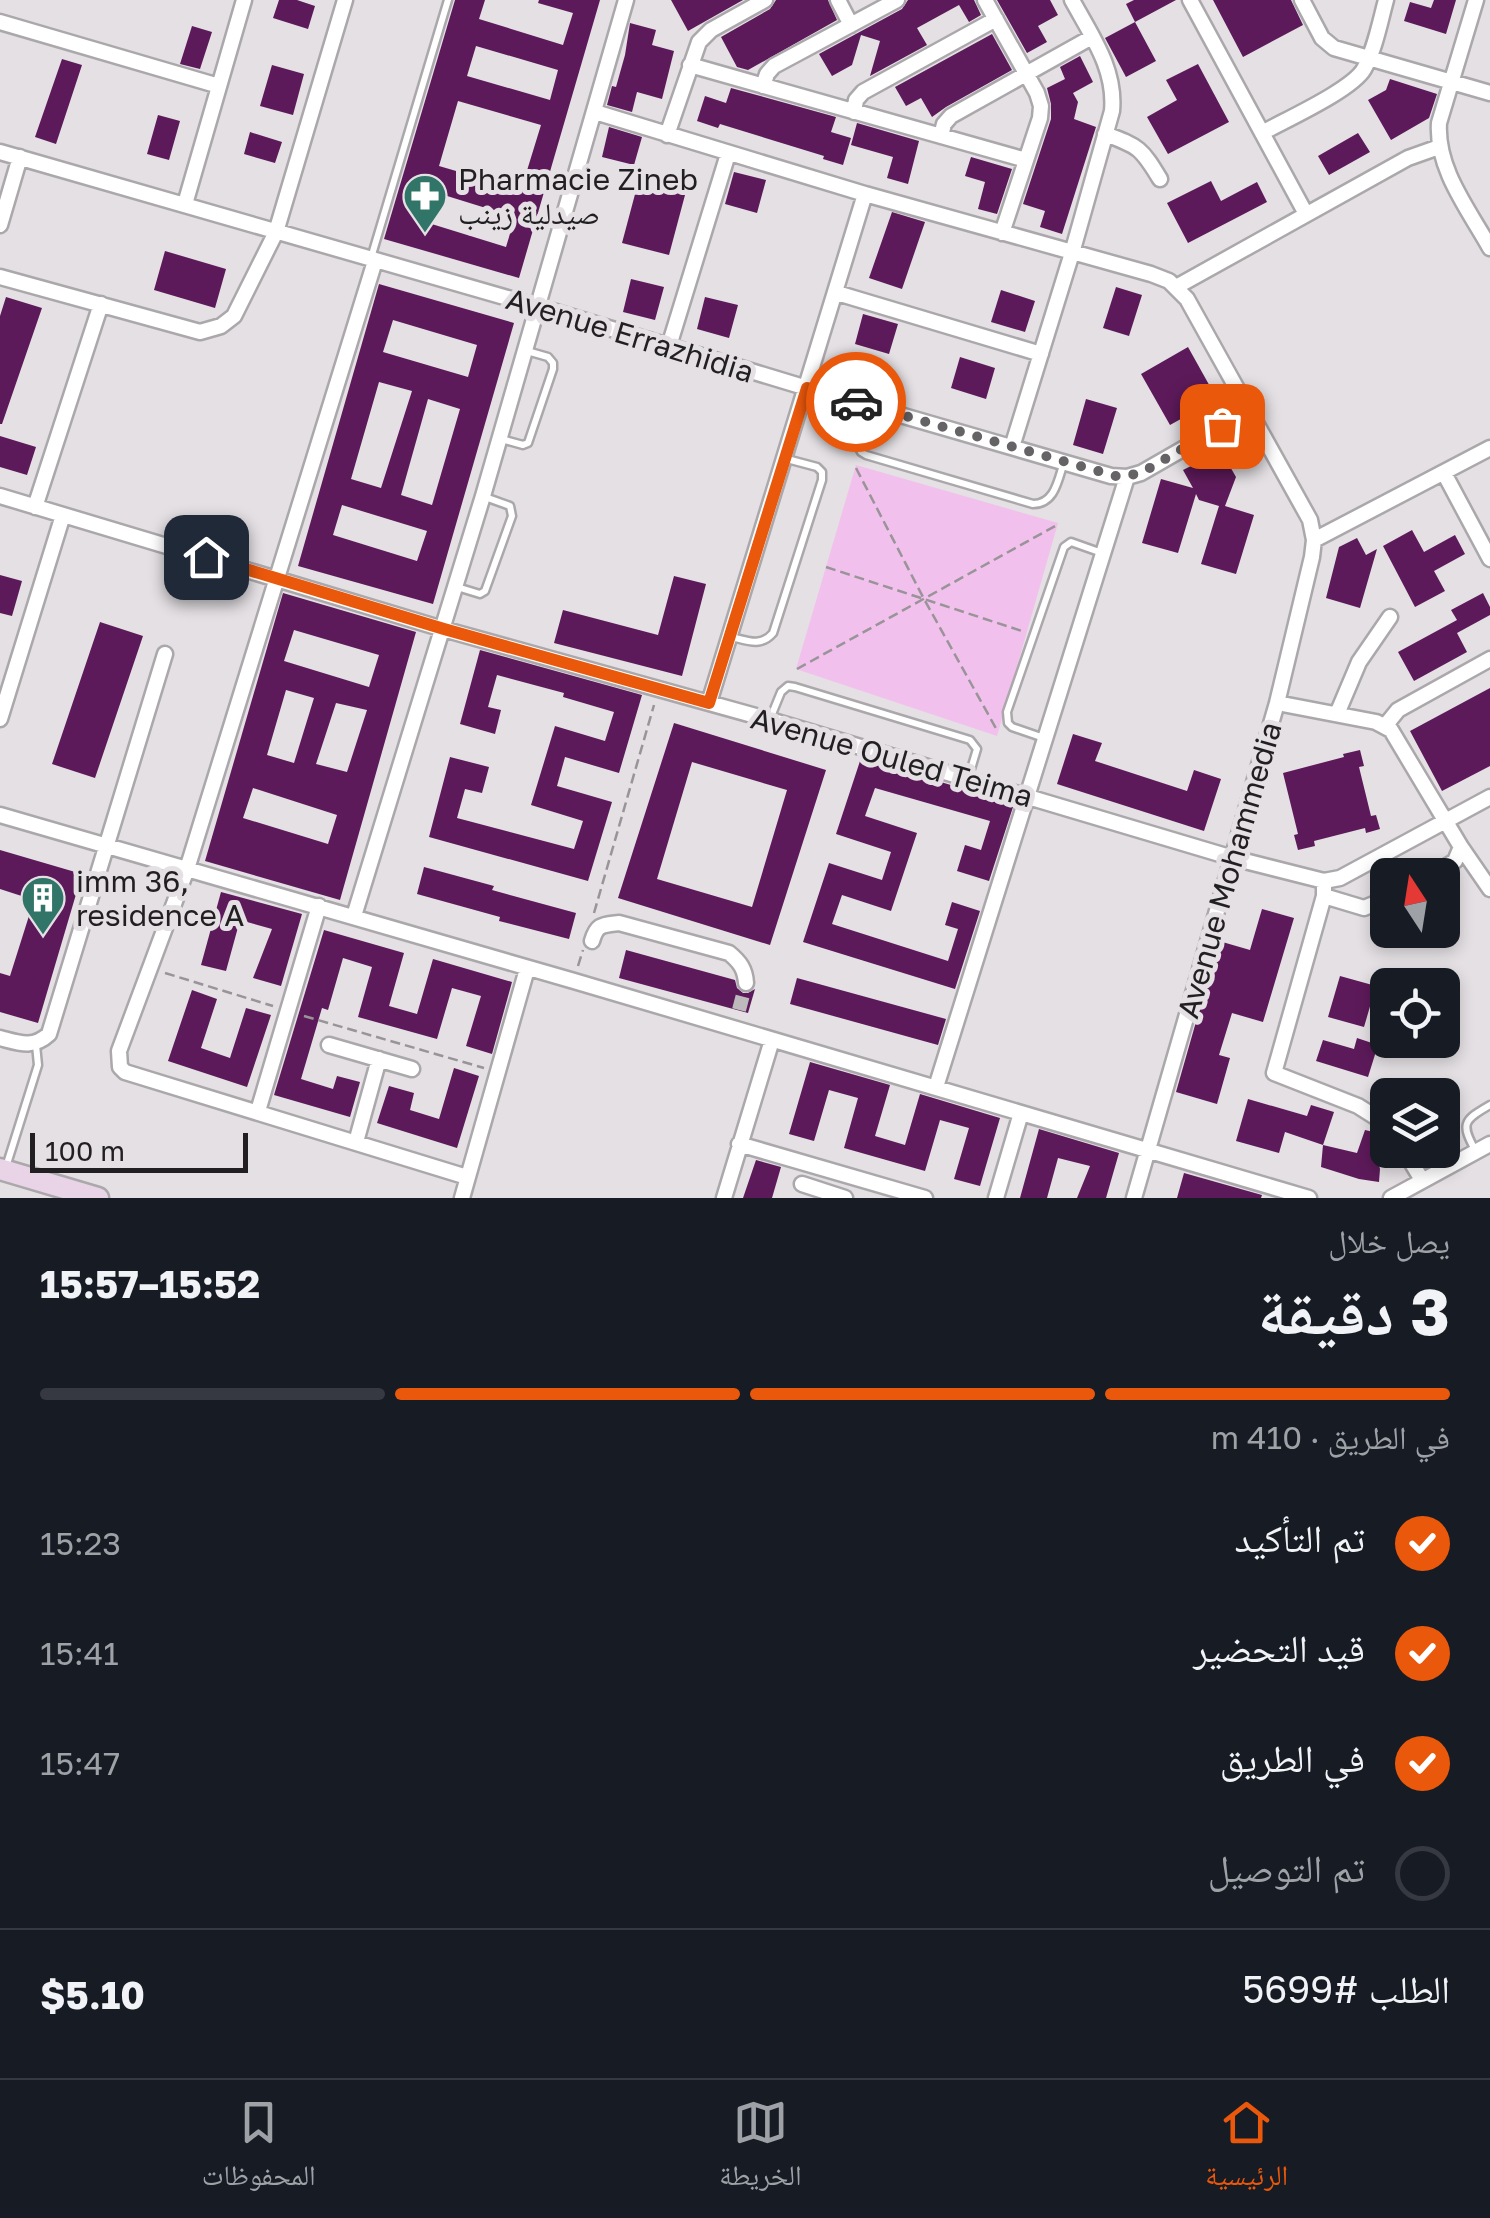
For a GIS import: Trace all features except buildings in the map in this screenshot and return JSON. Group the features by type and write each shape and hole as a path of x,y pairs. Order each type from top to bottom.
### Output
{"main road":[{"path":"2,1170 98,1198"}],"street":[{"path":"185,204 244,0"},
{"path":"0,277 200,332 228,322 276,232 345,0"},
{"path":"354,916 540,307 626,0"},
{"path":"668,135 695,48 704,36 765,0"},
{"path":"838,0 851,25"},
{"path":"763,86 774,66 897,0"},
{"path":"985,0 1027,74 1042,112 1002,233"},
{"path":"1012,447 1112,111 1111,80 1104,59 1072,0"},
{"path":"1190,0 1306,214"},
{"path":"1302,0 1326,44 1368,60 1490,93"},
{"path":"1262,133 1347,86 1361,74 1386,0"},
{"path":"1476,0 1439,124 1439,148 1490,248"},
{"path":"854,112 856,100 864,92 996,20"},
{"path":"0,22 219,86"},
{"path":"941,136 951,116 1092,37"},
{"path":"690,66 1026,160"},
{"path":"594,112 1160,277 1176,286 1187,298 1310,520 1314,540 1490,448"},
{"path":"1105,134 1137,147 1160,180"},
{"path":"1176,286 1416,154 1439,148"},
{"name":"Avenue Errazhidia","path":"0,152 1111,476 1127,477"},
{"path":"669,346 728,154"},
{"path":"0,225 20,158"},
{"path":"709,703 865,194"},
{"path":"373,260 186,868 119,1052 120,1066 125,1072 468,1177"},
{"path":"837,293 1040,354"},
{"path":"35,507 100,304"},
{"path":"936,1087 1127,477 1141,473 1250,411"},
{"path":"1444,474 1490,558"},
{"name":"Avenue Ouled Teima","path":"0,496 444,629 1027,796 1234,858 1324,888 1364,908 1370,906"},
{"path":"0,718 63,515"},
{"name":"Avenue Mohammedia","path":"1134,1198 1278,703 1314,540"},
{"path":"1337,714 1359,662 1390,618"},
{"path":"0,1038 36,1044 50,1034 165,654"},
{"path":"1385,726 1398,710 1490,659"},
{"path":"1278,703 1385,726 1396,736 1490,889"},
{"path":"1370,1114 1274,1072 1324,888 1490,796"},
{"path":"0,815 1309,1198"},
{"path":"1456,858 1461,847"},
{"path":"258,1112 319,906"},
{"path":"589,937 602,925 619,922 730,954 740,963 746,983"},
{"path":"462,1198 527,968"},
{"path":"734,1029 739,1010"},
{"path":"724,1198 772,1040"},
{"path":"329,1044 412,1069"},
{"path":"356,1142 379,1059"},
{"path":"996,1198 1021,1113"},
{"path":"739,1144 925,1198"},
{"path":"1391,1198 1483,1148"},
{"path":"1415,1168 1422,1180"},
{"path":"802,1184 845,1198"}],"lane":[{"path":"373,260 448,0"},
{"path":"500,439 523,445 528,442 553,369 548,357 526,350"},
{"path":"867,405 856,442 866,455 1032,504 1050,498 1064,462"},
{"path":"730,636 756,642 773,633 822,480 822,472 816,467 786,458"},
{"path":"456,586 478,593 486,591 512,516 508,504 483,496"},
{"path":"1045,738 1012,727 1007,712 1066,545 1071,542 1104,553"},
{"path":"770,720 783,690 794,687 970,740 976,749 968,779"},
{"path":"2,1170 38,1065 36,1044"},
{"path":"1483,1148 1466,1132 1466,1124 1472,1115 1490,1105"}],"path":[{"path":"856,468 998,732"},
{"path":"797,669 1058,525"},
{"path":"826,567 1027,632"},
{"path":"574,981 659,689"},
{"path":"150,968 498,1072"}],"shaded area":[{"path":"856,465 1058,523 997,736 796,669"}],"tunnel":[{"path":"739,1010 746,983"}],"way so far":[{"path":"856,402 1119,477 1141,473 1222,426"}],"place":[{"name":"Pharmacie Zineb صيدلية زينب","path":"425,234"},
{"name":"imm 36, residence A","path":"43,936"}],"route":[{"path":"206,557 709,703 807,388 856,402"}]}
